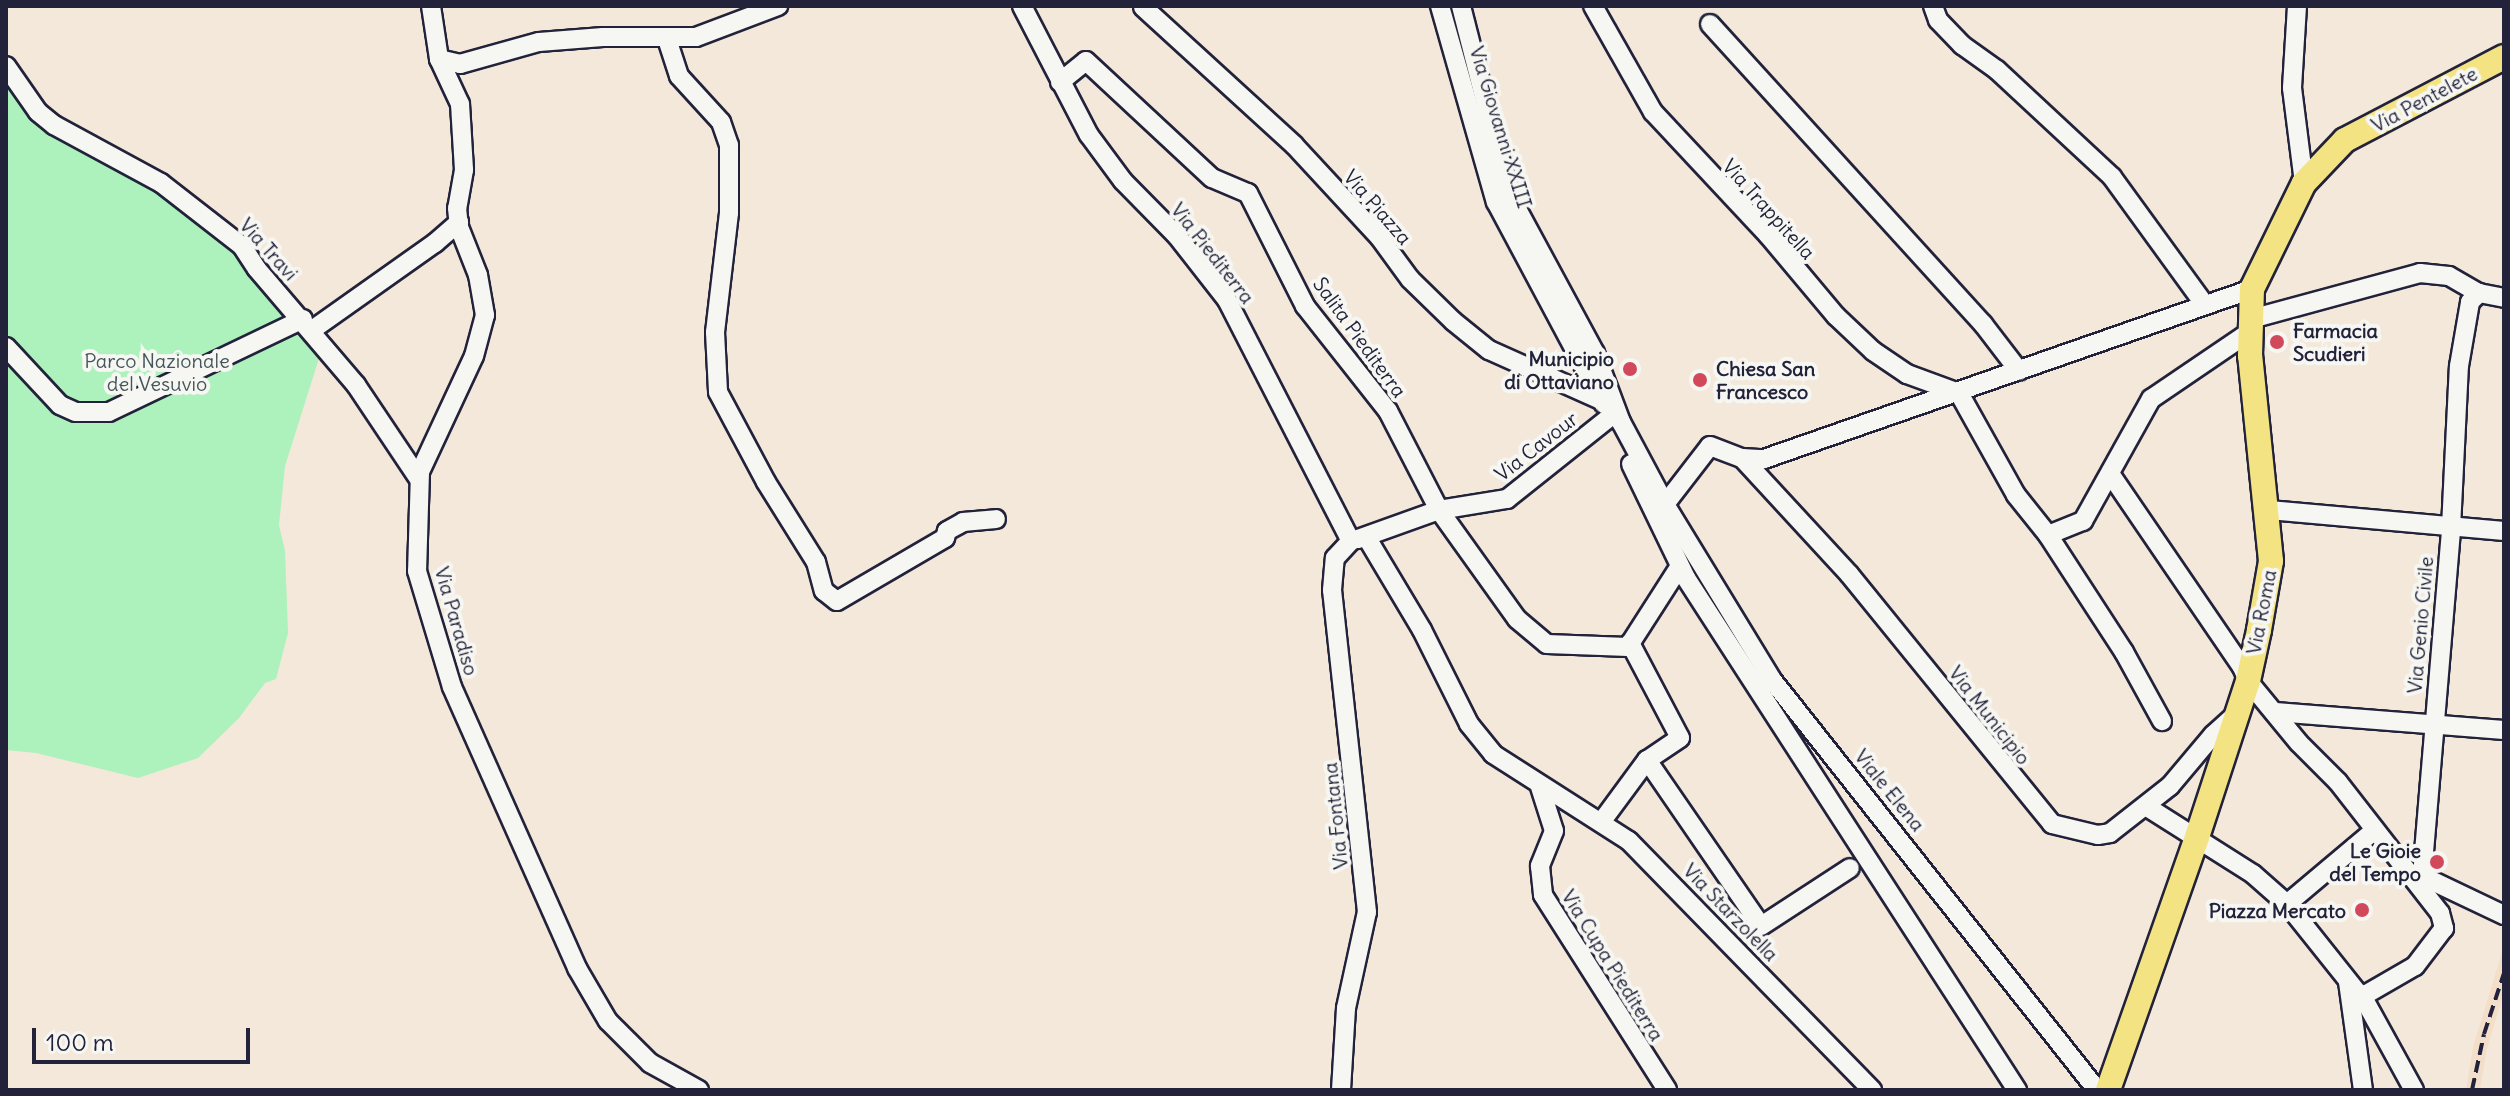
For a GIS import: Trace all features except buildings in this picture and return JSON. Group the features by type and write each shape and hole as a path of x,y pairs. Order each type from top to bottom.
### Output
{"main road":[{"name":"Via Pentelete","path":"2345,140 2502,62"},
{"name":"Via Roma","path":"2108,1090 2248,681 2271,561 2269,510 2250,356 2252,289 2304,183 2345,140"}],"street":[{"name":"Via Paradiso","path":"431,6 439,59 460,104 464,170 457,208 478,275 485,315 474,356 419,479 417,571 452,687 577,968 608,1021 650,1063 699,1090"},
{"path":"439,59 460,64 539,42 603,37 696,37 740,13 778,6"},
{"name":"Via Piediterra","path":"1022,6 1089,135 1123,181 1177,236 1227,300 1359,539"},
{"name":"Via Piazza","path":"1144,6 1294,145 1380,238 1410,279 1453,321 1489,350 1606,409"},
{"name":"Via Giovanni XXIII","path":"1440,6 1496,202 1660,511"},
{"name":"Via Giovanni XXIII","path":"1461,6 1509,194 1595,353 1660,511"},
{"name":"Via Trappitella","path":"1593,6 1653,112 1768,235 1836,316 1873,351 1907,374 1959,393"},
{"path":"1933,6 1938,20 1962,45 2009,81 2112,177 2205,305"},
{"path":"2297,6 2292,88 2304,183"},
{"path":"1710,24 1983,324 2019,371"},
{"path":"667,39 679,76 721,122 729,145 729,213 715,332 718,392 759,471 816,562 824,591 837,601 945,538 947,531 963,522 996,519"},
{"name":"Salita Piediterra","path":"1060,82 1086,61 1212,178 1248,193 1305,306 1388,411 1439,510"},
{"name":"Via Travi","path":"6,66 38,112 54,125 161,183 242,246 271,286 308,324 356,385 419,479"},
{"path":"6,347 60,405 76,412 109,412 308,324 459,222"},
{"path":"2048,535 2083,521 2151,399 2251,325 2420,273 2449,276 2479,293 2504,298"},
{"path":"2017,1090 1680,566 1660,511 1710,446 1742,458 1764,459 2252,289"},
{"name":"Via Genio Civile","path":"2417,878 2451,528 2459,366 2470,302 2479,293"},
{"path":"1959,393 2016,495 2048,535 2124,652 2162,721"},
{"name":"Via Cavour","path":"1359,539 1439,510 1507,499 1606,409"},
{"name":"Via Municipio","path":"1742,458 1849,574 2045,818 2062,828 2098,835 2110,833 2147,807 2234,716"},
{"path":"2111,475 2242,667 2248,681 2417,878 2440,913 2444,928 2415,966 2365,995"},
{"path":"1439,510 1517,619 1547,644 1628,647 1680,566"},
{"path":"2269,510 2504,531"},
{"name":"Viale Elena","path":"1660,511 1773,681 2097,1090"},
{"path":"1359,539 1422,630 1469,724 1493,754 1540,787"},
{"name":"Via Fontana","path":"1341,1090 1346,1008 1367,912 1332,590 1335,558 1359,539"},
{"path":"1602,821 1647,760 1680,738 1630,643"},
{"path":"2275,712 2504,730"},
{"path":"1647,760 1761,926"},
{"name":"Via Starzolella","path":"1540,787 1602,821 1655,865 1872,1090"},
{"name":"Via Cupa Piediterra","path":"1540,787 1554,831 1540,866 1543,895 1667,1090"},
{"path":"2147,807 2237,862 2287,904 2347,982 2365,995"},
{"path":"2287,904 2375,830"},
{"path":"1732,946 1850,868"},
{"path":"2417,878 2504,915"},
{"path":"2347,982 2363,1090"},
{"path":"2365,995 2365,1001 2414,1090"}],"shaded area":[{"path":"2504,946 2504,992 2487,1049 2480,1090 2466,1090 2473,1047"}],"green space":[{"name":"Parco Nazionale del Vesuvio","path":"6,64 47,123 144,169 231,224 263,266 327,333 285,466 279,525 285,551 288,633 276,679 265,683 239,718 198,758 138,778 36,753 6,750"}],"railway":[{"path":"2472,1090 2484,1034 2504,973"}],"place":[{"name":"Farmacia Scudieri","path":"2277,342"},
{"name":"Municipio di Ottaviano","path":"1630,369"},
{"name":"Chiesa San Francesco","path":"1700,380"},
{"name":"Le Gioie del Tempo","path":"2437,862"},
{"name":"Piazza Mercato","path":"2362,910"}]}
